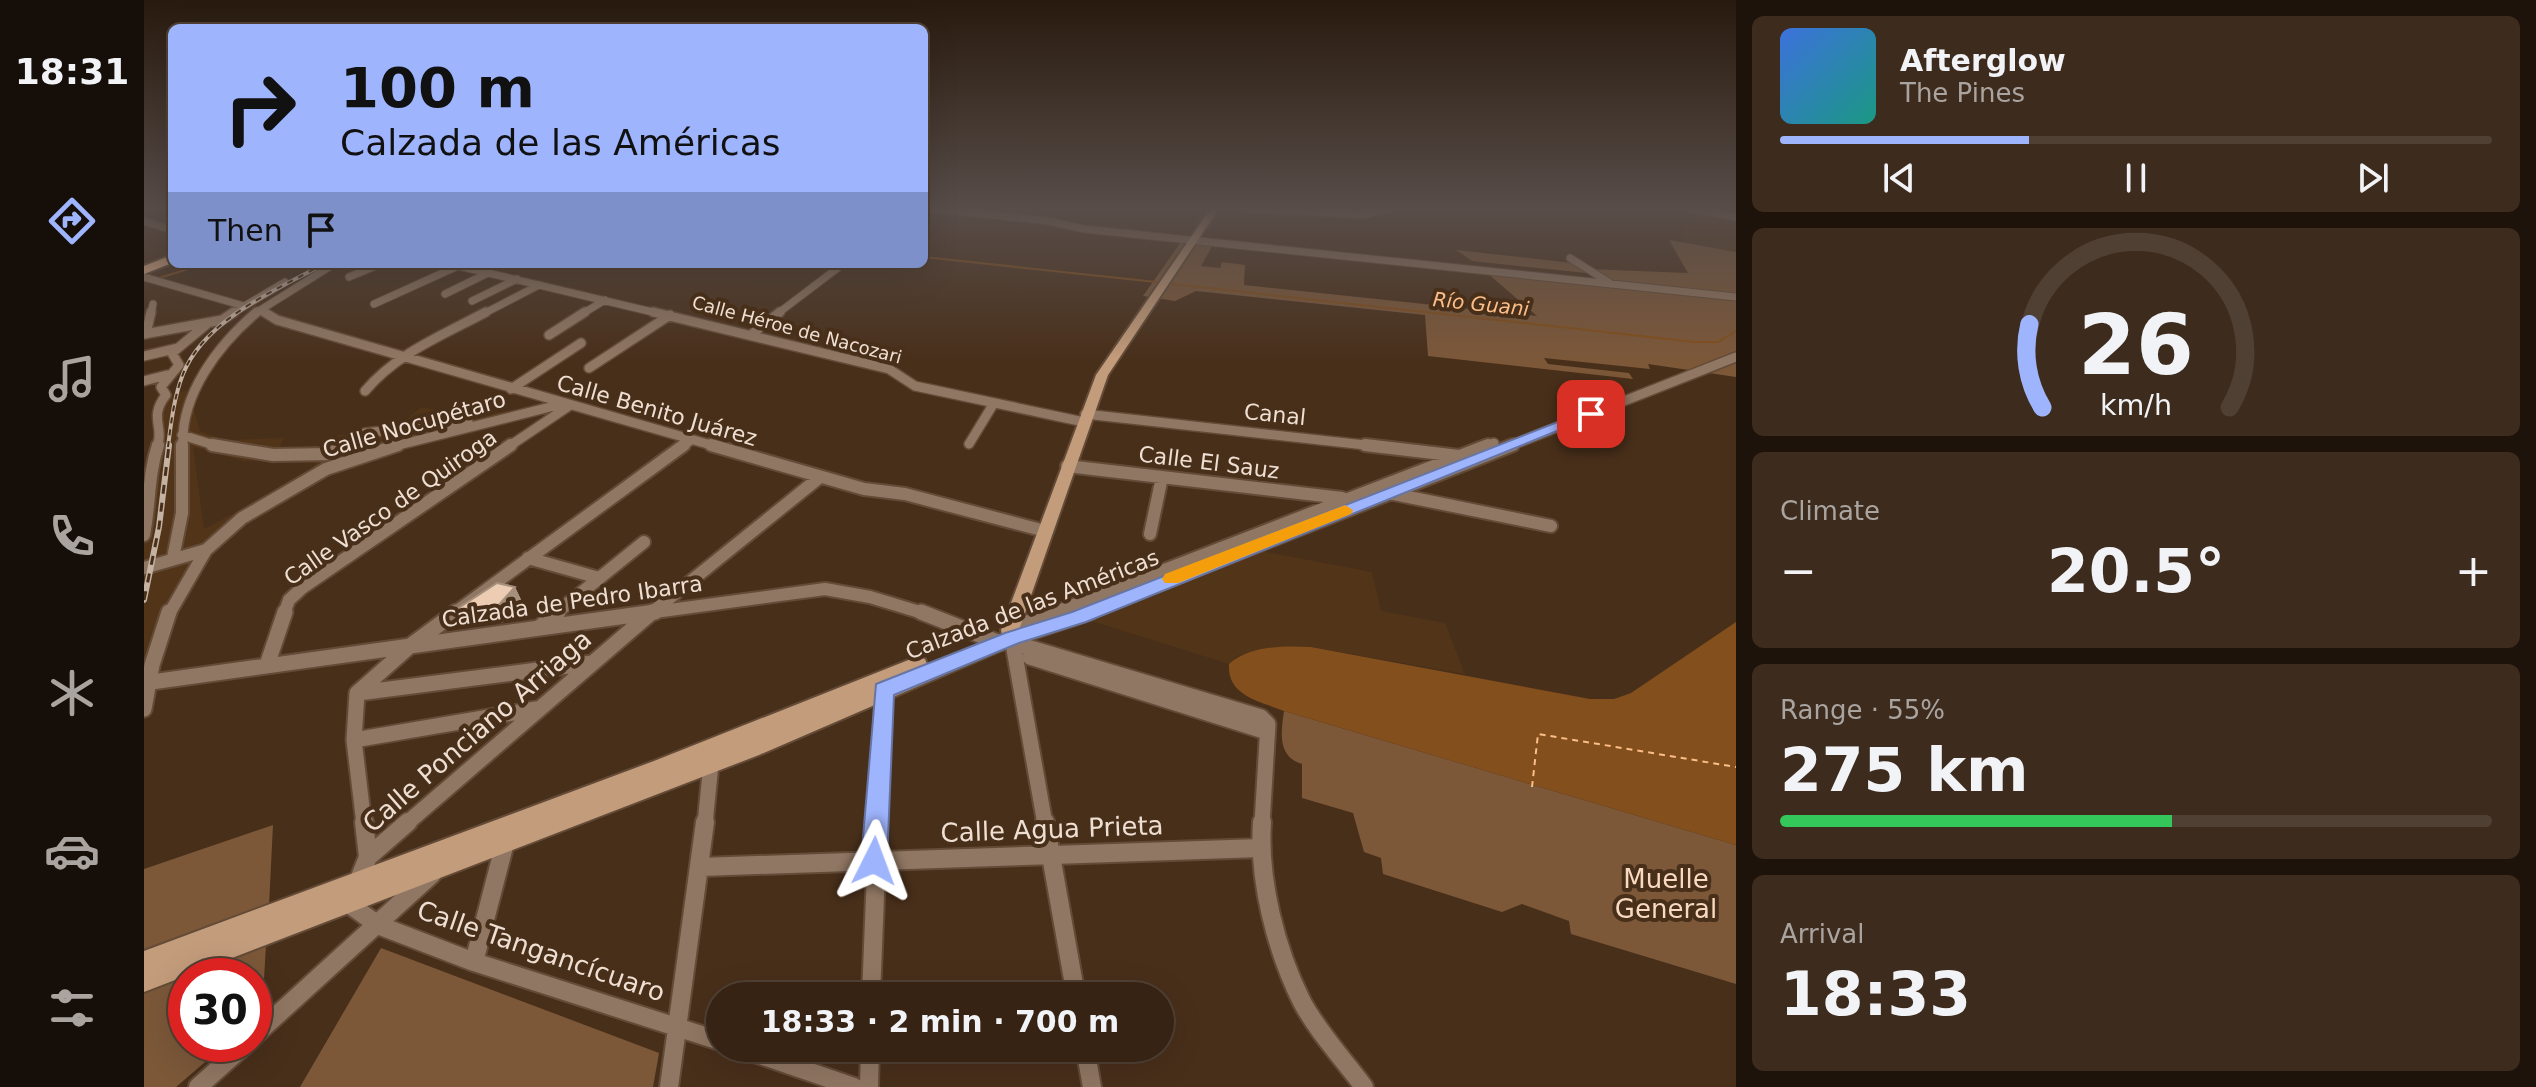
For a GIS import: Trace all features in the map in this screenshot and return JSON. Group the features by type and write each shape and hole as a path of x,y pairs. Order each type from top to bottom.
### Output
{"main road":[{"path":"1007,641 1102,375 1180,259"},
{"path":"149,274 168,260"},
{"name":"Calzada de las Américas","path":"144,979 349,904 439,868 507,834 750,740 884,684 1007,641"},
{"name":"Calzada de las Américas","path":"144,963 358,882 711,764 750,740"}],"street":[{"path":"1367,259 1736,297"},
{"path":"1571,259 1613,285"},
{"path":"153,304 145,334 207,324 230,316 314,268"},
{"path":"173,558 184,478 182,435 189,403 208,363 233,333 262,311 274,297 327,268"},
{"path":"349,277 370,268"},
{"path":"374,304 448,268"},
{"name":"Calle Héroe de Nacozari","path":"467,268 889,369 915,386 1085,418"},
{"path":"752,334 838,268"},
{"path":"445,294 488,273"},
{"path":"149,274 244,306"},
{"path":"472,301 517,279"},
{"path":"365,391 382,371 401,357 539,285"},
{"path":"549,335 605,300"},
{"name":"Calle Benito Juárez","path":"262,311 277,320 401,357 820,477 864,489 905,494 1045,531"},
{"path":"589,368 670,315"},
{"path":"144,408 158,405 166,399 161,387 179,365 173,357 178,348 207,324"},
{"path":"511,389 581,343"},
{"path":"144,356 178,348"},
{"name":"Calzada de las Américas","path":"1667,381 1736,349"},
{"name":"Calzada de las Américas","path":"1351,502 1389,493 1533,432 1736,357"},
{"path":"144,381 171,374"},
{"path":"969,444 994,403"},
{"path":"144,535 151,500 146,472 159,448 158,405"},
{"name":"Calle Nocupétaro","path":"144,709 146,683 169,606 206,550 242,518 326,469 496,419 565,405"},
{"name":"Calle Vasco de Quiroga","path":"267,665 289,600 302,588 565,405"},
{"name":"Canal","path":"1085,418 1459,456"},
{"path":"182,435 225,451 259,455 330,454 365,433 496,419"},
{"name":"Calzada de las Américas","path":"1007,641 1079,617 1459,456 1533,432"},
{"path":"144,439 157,436"},
{"path":"349,904 368,857 354,740 357,693 410,646 691,440"},
{"path":"326,469 330,454"},
{"name":"Calle El Sauz","path":"1067,466 1351,502"},
{"name":"Calle Ponciano Arriaga","path":"368,857 592,663 820,477"},
{"path":"1150,534 1162,477"},
{"path":"1389,493 1551,526"},
{"path":"540,627 644,542"},
{"name":"Calle Nocupétaro","path":"144,568 206,550"},
{"path":"528,558 599,578"},
{"name":"Calzada de Pedro Ibarra","path":"146,683 825,589 844,591 922,612 1267,732 1260,848"},
{"path":"1007,641 1052,855 1074,982"},
{"path":"357,693 592,663"},
{"path":"871,982 874,861 884,684"},
{"path":"354,740 539,709"},
{"path":"669,1087 701,867 711,764"},
{"path":"474,962 507,834"},
{"path":"1260,848 1278,942 1303,1003 1364,1087"},
{"name":"Calle Agua Prieta","path":"701,867 1260,848"},
{"path":"272,1020 439,868"},
{"name":"Calle Tangancícuaro","path":"349,904 378,925 474,962 706,1036"},
{"path":"198,1087 226,1062"},
{"path":"781,1062 854,1087"},
{"path":"869,1087 870,1062"},
{"path":"1088,1062 1092,1087"}],"shaded area":[{"path":"200,388 194,409 200,431 225,440 284,438 279,449 309,447 306,453 328,451 338,435 396,429 421,407 467,416 546,406 328,471 238,528 189,581 144,670 144,475 161,434 162,407 171,394","holes":["193,447 244,461 316,463 309,474 204,529"]},
{"path":"1245,548 1372,572 1381,611 1445,623 1465,674 1311,647 1270,648 1237,656 1229,664 1079,617"},
{"path":"1736,622 1736,845 1284,711 1246,696 1233,683 1230,675 1229,664 1247,653 1279,647 1311,647 1590,699 1614,699 1631,693"}],"green space":[{"path":"1169,259 1205,259 1201,266 1220,268 1222,262 1245,265 1244,285 1537,316 1486,272 1610,284 1596,274 1469,259 1534,259 1581,264 1589,269 1688,273 1680,259 1736,259 1736,377 1648,364 1650,369 1544,358 1548,364 1629,373 1633,379 1428,356 1425,315 1196,291 1175,301 1143,296"},
{"name":"Muelle General","path":"1284,711 1736,845 1736,984 1571,934 1569,921 1522,904 1502,912 1383,874 1381,858 1364,852 1353,813 1302,798 1302,764 1288,755 1282,742"},
{"path":"273,825 269,906 144,953 144,869"},
{"path":"266,945 265,958 233,958"},
{"path":"381,948 659,1053 653,1087 300,1087"},
{"path":"168,984 168,1062 205,1062 176,1087 144,1087 144,993"}],"building":[{"path":"497,583 515,587 496,608 457,609"}],"waterway":[{"name":"Río Guani","path":"940,259 1156,282"},
{"name":"Río Guani","path":"159,278 192,268"},
{"name":"Río Guani","path":"1172,284 1694,342 1718,342 1736,331"}],"ferry route":[{"path":"1532,787 1538,734 1736,767"}],"railway":[{"path":"168,447 175,401 193,355 208,337 244,308 316,268"},
{"path":"144,600 159,527 169,445"}],"slow traffic":[{"path":"1172,579 1345,510"}],"route":[{"path":"874,861 884,690 1012,638 1079,617 1245,548 1591,414"}]}
